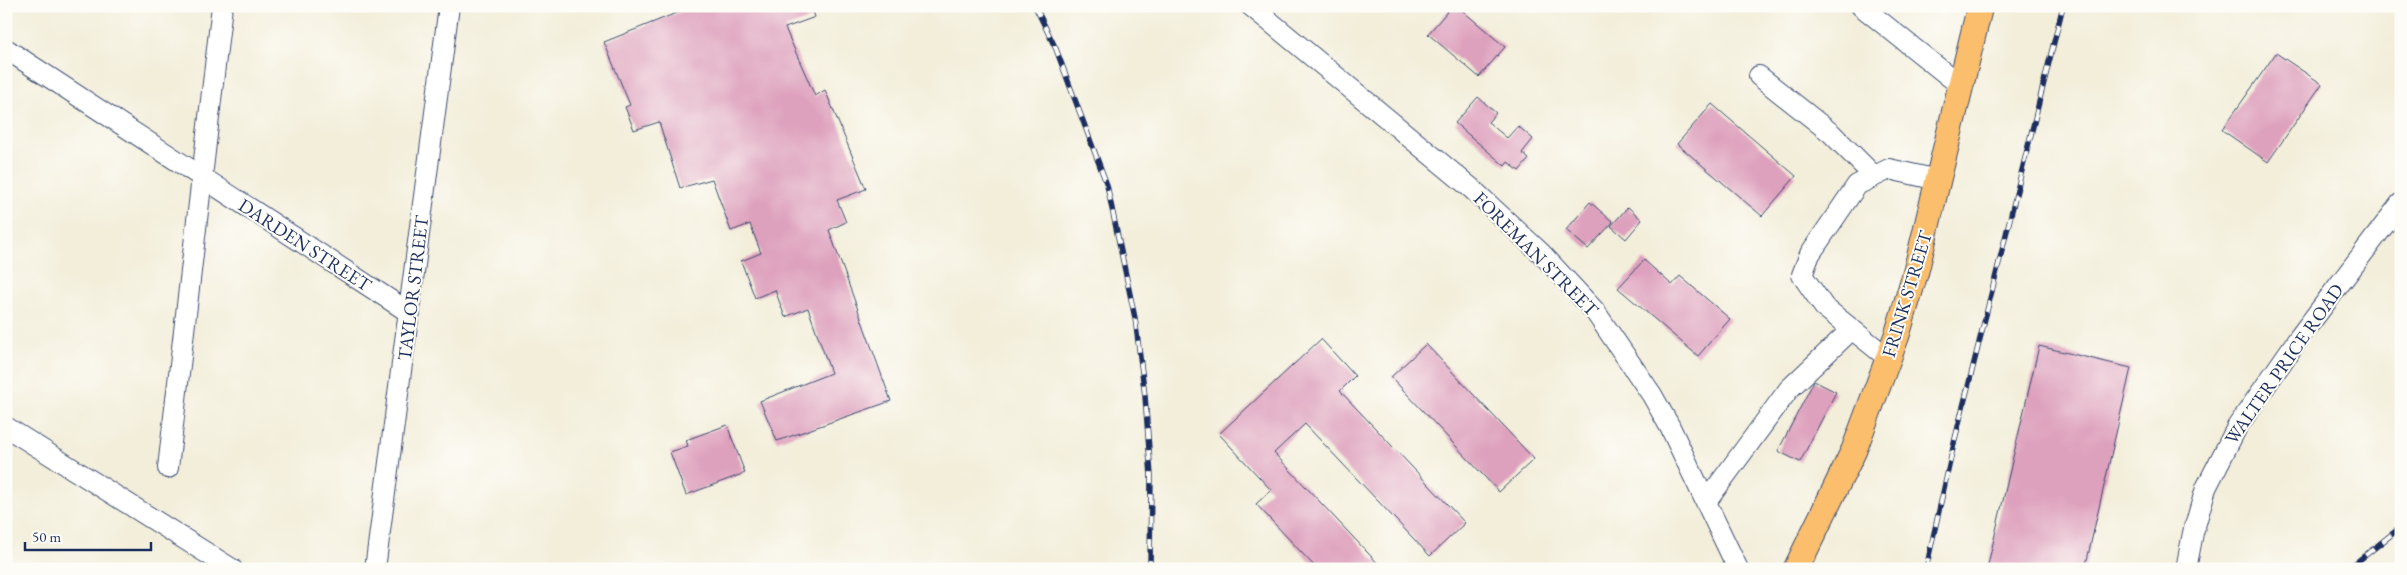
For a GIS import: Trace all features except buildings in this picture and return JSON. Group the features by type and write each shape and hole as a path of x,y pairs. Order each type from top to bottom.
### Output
{"main road":[{"name":"FRINK STREET","path":"1796,569 1854,450 1888,358 1916,271 1980,6"}],"street":[{"path":"168,468 222,6"},
{"name":"TAYLOR STREET","path":"375,569 449,6"},
{"name":"FOREMAN STREET","path":"1251,6 1471,188 1541,253 1594,310 1652,394 1738,569"},
{"path":"1861,6 1960,86"},
{"name":"DARDEN STREET","path":"6,49 410,313"},
{"path":"1759,76 1831,133 1874,176"},
{"path":"1888,358 1824,307 1802,275 1810,254 1857,185 1889,169 1938,180"},
{"name":"WALTER PRICE ROAD","path":"2186,569 2193,533 2206,488 2237,427 2298,339 2401,203"},
{"path":"1706,502 1789,389 1852,329"},
{"path":"6,427 232,569"}],"railway":[{"path":"1035,6 1056,49 1107,185 1135,318 1145,396 1151,476 1150,569"},
{"path":"1926,569 1955,439 2063,6"},
{"path":"2348,569 2401,527"}]}
